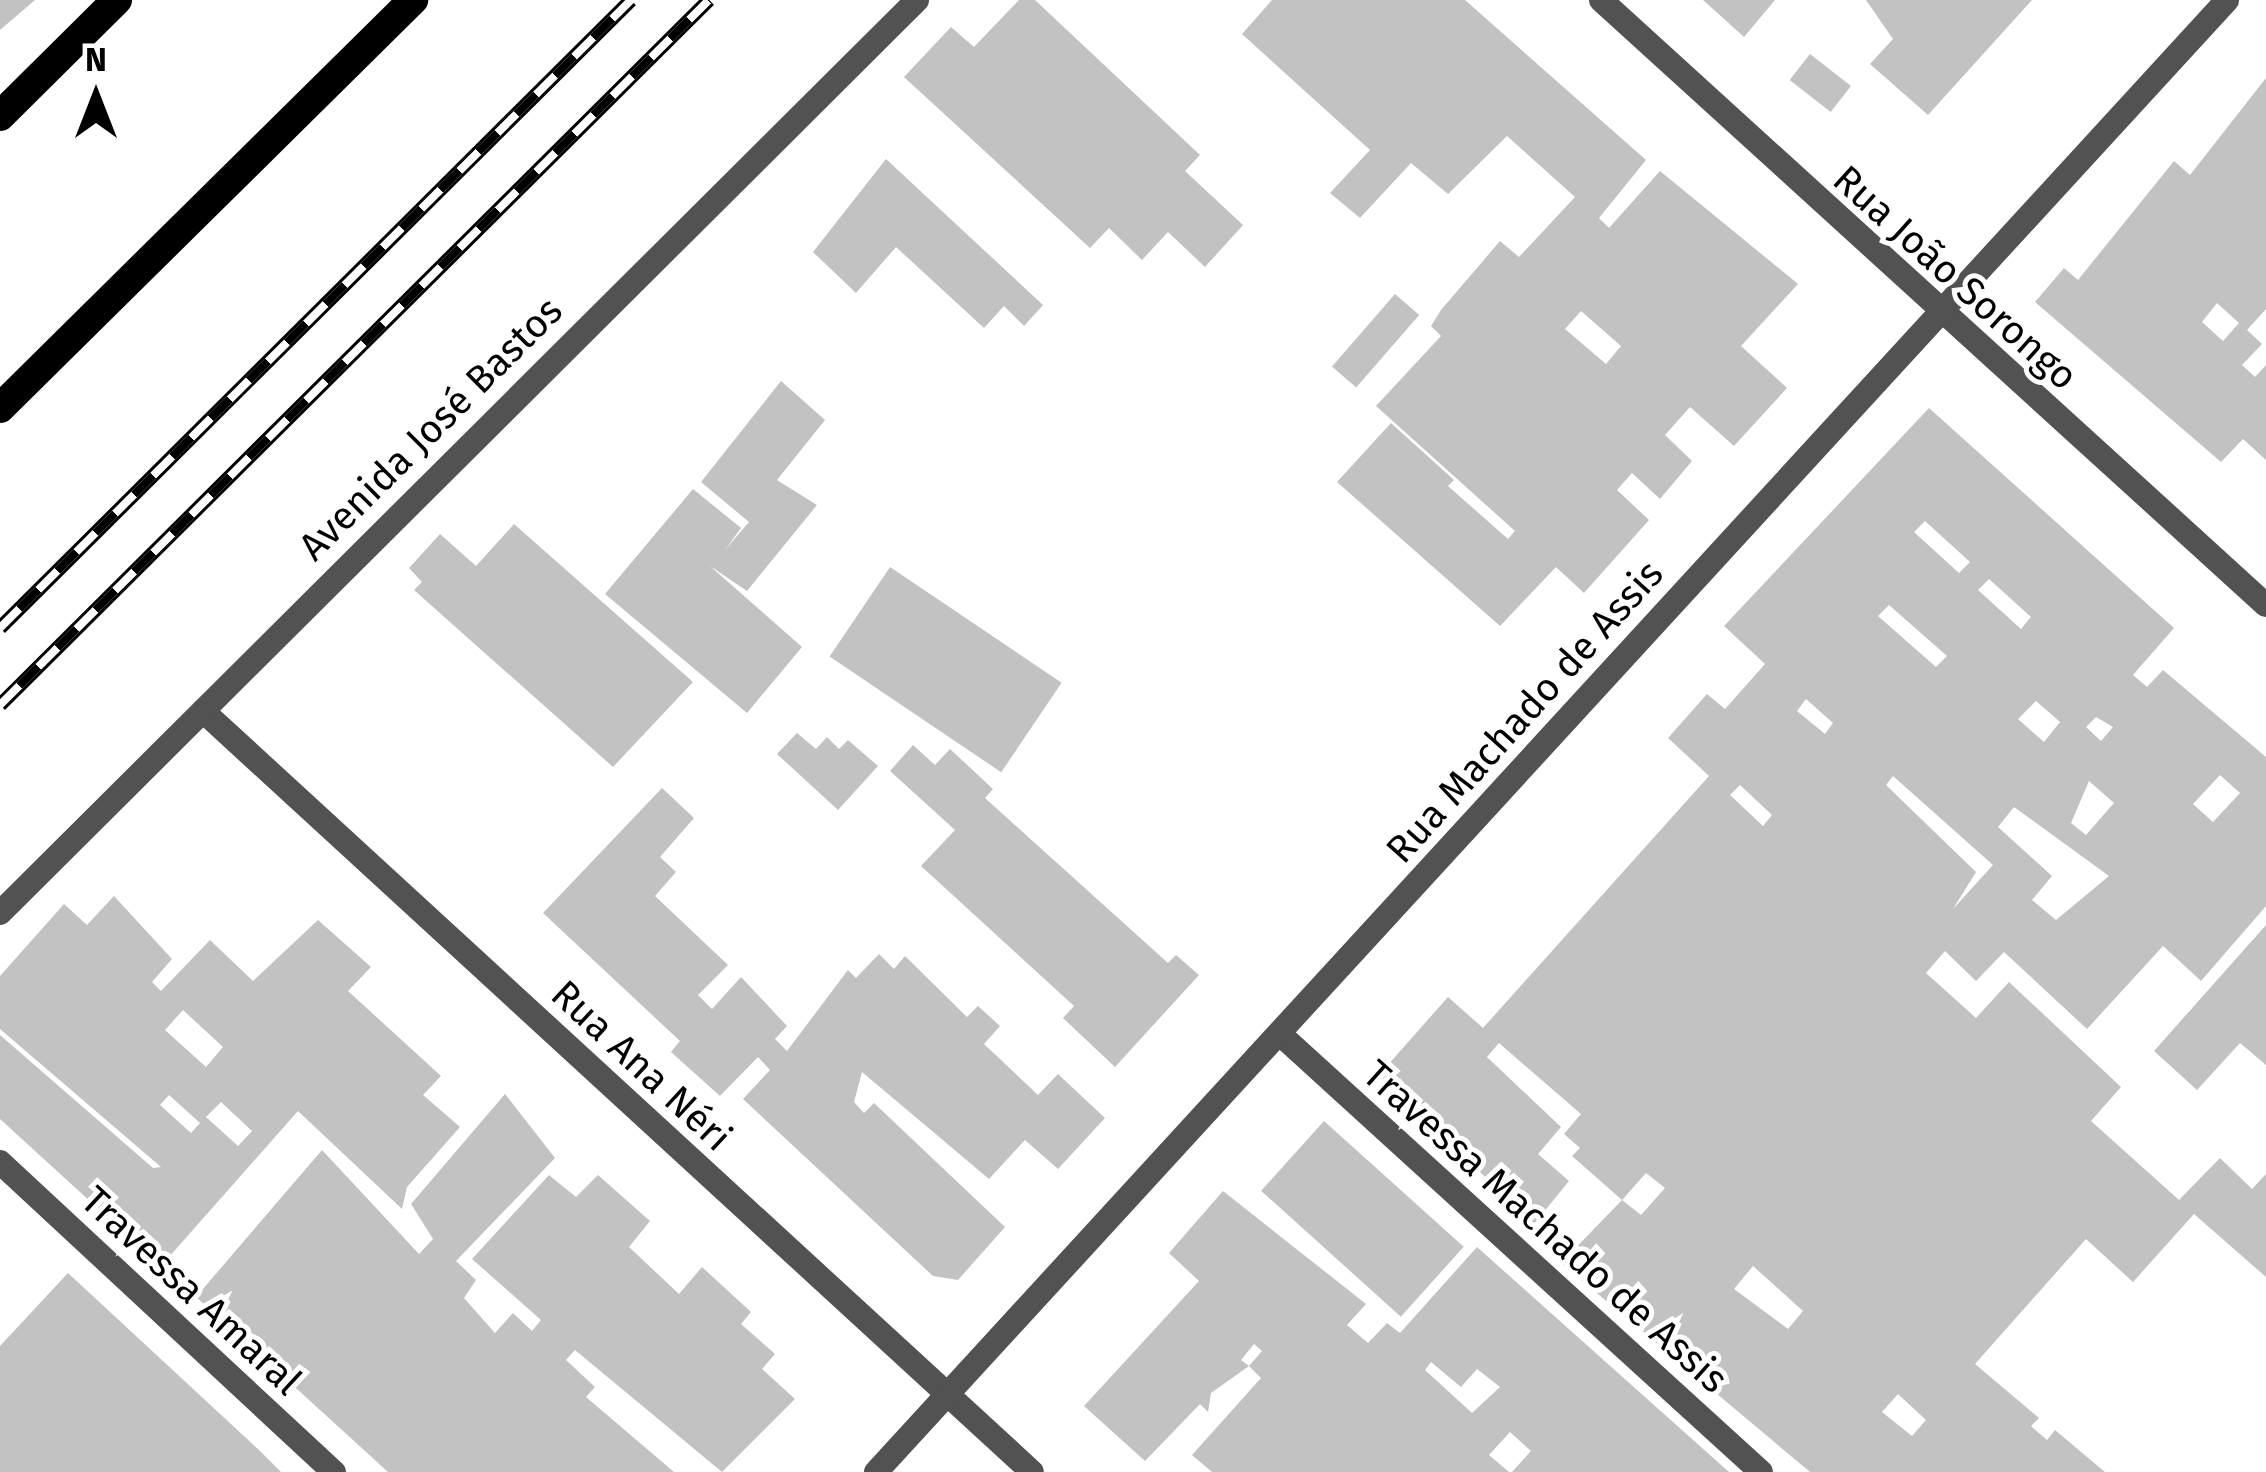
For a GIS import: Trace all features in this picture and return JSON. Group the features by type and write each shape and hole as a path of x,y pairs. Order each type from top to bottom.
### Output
{"main road":[{"path":"0,116 118,0"},
{"path":"0,408 412,0"}],"street":[{"name":"Avenida José Bastos","path":"0,913 916,0"},
{"name":"Rua João Sorongo","path":"1601,0 1936,313 2266,605"},
{"name":"Rua Machado de Assis","path":"875,1472 2227,0"},
{"name":"Rua Ana Néri","path":"203,711 1032,1472"},
{"name":"Travessa Machado de Assis","path":"1281,1034 1761,1472"},
{"name":"Travessa Amaral","path":"0,1162 334,1472"}],"building":[{"path":"0,0 35,0 0,30"},
{"path":"1019,0 1035,0 1200,155 1185,171 1243,225 1205,267 1168,232 1142,260 1109,228 1090,248 904,77 951,27 974,47"},
{"path":"1272,0 1465,0 1646,160 1599,218 1609,228 1660,171 1798,284 1741,346 1787,388 1734,446 1690,407 1665,435 1692,461 1660,499 1632,473 1617,490 1649,520 1584,593 1556,567 1500,626 1337,482 1391,423 1454,480 1448,486 1508,539 1515,531 1376,406 1441,336 1431,326 1500,241 1519,257 1575,197 1507,136 1448,194 1411,163 1360,218 1330,193 1370,150 1242,34","holes":["1581,311 1621,346 1606,364 1565,329"]},
{"path":"1703,0 1775,0 1744,37"},
{"path":"1866,0 2032,0 1928,115 1870,64 1893,39"},
{"path":"1810,54 1851,86 1831,112 1790,80"},
{"path":"2266,78 2266,309 2247,330 2262,344 2242,365 2255,377 2266,365 2266,460 2243,439 2221,462 2035,302 2064,268 2078,280 2174,161 2190,175","holes":["2217,303 2239,323 2223,341 2202,322"]},
{"path":"886,159 1043,305 1024,326 1004,306 984,328 896,247 856,293 813,252"},
{"path":"1395,294 1419,315 1356,387 1332,366"},
{"path":"781,381 825,420 777,480 817,505 747,591 710,566 802,647 747,713 605,594 693,489 741,528 725,550 749,522 701,482"},
{"path":"1929,408 2174,628 2133,675 2147,687 2163,670 2266,757 2266,906 2201,981 2163,946 2087,1029 2004,952 1976,981 1945,951 1926,973 1976,1018 2009,982 2121,1087 2091,1121 2179,1200 2220,1158 2252,1189 2266,1174 2266,1277 2194,1214 2133,1282 2086,1239 1975,1364 2039,1418 2031,1426 2047,1440 2055,1430 2105,1472 1810,1472 1561,1263 1622,1200 1572,1156 1580,1148 1564,1134 1581,1114 1499,1043 1487,1057 1561,1127 1538,1154 1569,1181 1534,1224 1379,1075 1448,997 1483,1028 1709,776 1668,738 1707,694 1725,709 1765,664 1724,626","holes":["1925,521 1970,562 1959,573 1914,532","1989,579 2031,617 2021,629 1978,590","1889,605 1947,656 1936,667 1878,616","1806,699 1833,723 1825,734 1797,711","2036,701 2060,722 2044,742 2018,719","2096,717 2113,727 2101,741 2086,727","2220,775 2240,793 2213,822 2193,804","1893,776 1993,865 1953,909 1976,872 1886,785","2089,781 2114,803 2086,835 2071,823","1740,785 1772,815 1763,826 1730,795","2014,807 2109,876 2056,920 2032,900 2052,876 1998,827","1646,1173 1665,1188 1641,1215 1622,1200","1753,1266 1803,1311 1788,1329 1734,1289","1898,1394 1926,1420 1912,1436 1882,1412"]},
{"path":"514,524 693,682 613,767 414,590 422,582 409,568 440,534 476,566"},
{"path":"890,567 1062,683 1001,772 830,657"},
{"path":"797,733 816,749 827,737 839,749 848,740 878,766 838,810 777,754"},
{"path":"913,745 935,765 950,749 993,789 985,798 1168,963 1176,955 1199,975 1115,1067 1063,1018 1074,1006 921,866 955,830 890,771"},
{"path":"662,788 694,818 660,857 676,872 655,896 728,965 698,995 712,1009 741,977 787,1026 775,1039 787,1051 848,970 856,978 879,954 894,969 905,956 967,1017 978,1006 1000,1026 984,1044 1038,1095 1058,1074 1105,1118 1058,1169 1025,1140 989,1179 862,1072 854,1102 864,1113 874,1103 1005,1227 958,1280 933,1276 743,1099 770,1070 758,1057 720,1096 671,1052 680,1041 543,913"},
{"path":"114,896 172,959 152,982 161,991 210,940 253,981 318,920 371,967 348,991 441,1076 423,1095 460,1127 407,1187 402,1209 298,1111 161,1266 0,1119 0,1035 153,1168 161,1167 0,1029 0,976 64,904 87,925","holes":["183,1010 223,1047 206,1067 165,1030","169,1095 200,1123 191,1133 160,1105","221,1102 252,1131 238,1146 206,1117"]},
{"path":"2266,925 2266,1065 2240,1043 2197,1090 2154,1051"},
{"path":"505,1094 555,1158 456,1261 476,1280 464,1298 495,1333 513,1313 532,1331 541,1320 472,1259 549,1175 576,1197 598,1175 650,1221 629,1247 679,1294 702,1267 751,1312 741,1324 775,1354 762,1369 795,1399 722,1472 575,1350 566,1360 595,1387 586,1397 674,1472 388,1472 196,1297 322,1150 419,1254 433,1239 411,1204"},
{"path":"1324,1121 1464,1247 1401,1317 1261,1191"},
{"path":"1223,1191 1366,1304 1347,1325 1368,1343 1387,1323 1400,1333 1477,1247 1729,1472 1512,1472 1531,1451 1510,1432 1489,1455 1509,1472 1212,1472 1192,1455 1261,1378 1249,1366 1211,1393 1208,1412 1200,1404 1145,1461 1084,1406 1199,1281 1169,1253","holes":["1254,1344 1262,1351 1249,1366 1241,1360","1431,1362 1461,1387 1477,1369 1500,1387 1472,1413 1425,1370"]},
{"path":"68,1273 281,1472 0,1472 0,1346"}],"railway":[{"path":"0,628 631,0"},
{"path":"0,705 709,0"}]}
